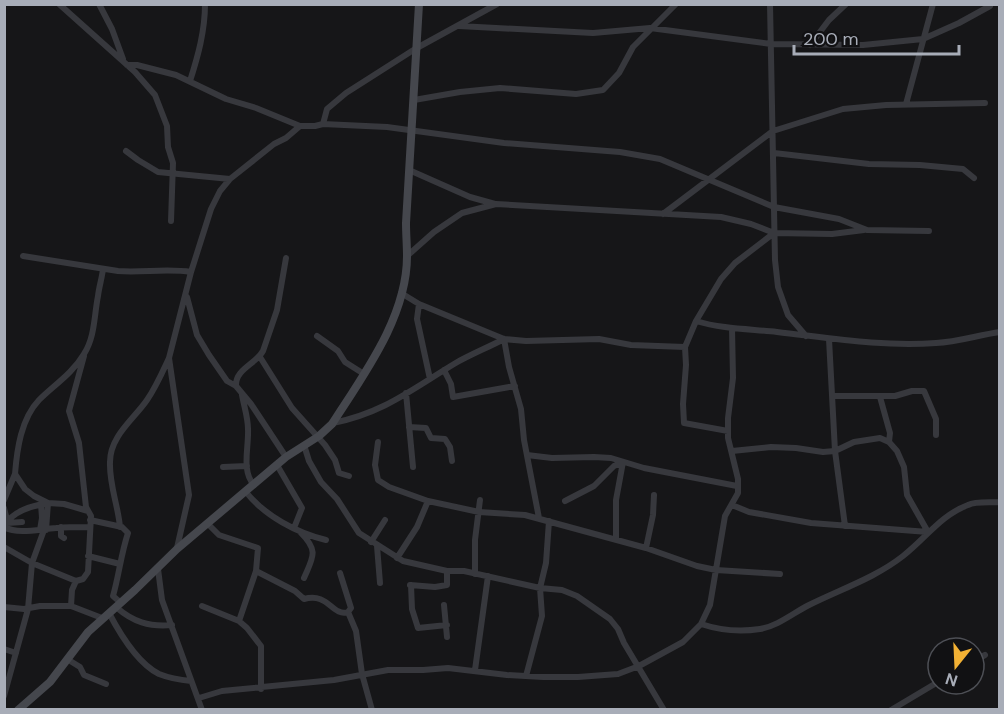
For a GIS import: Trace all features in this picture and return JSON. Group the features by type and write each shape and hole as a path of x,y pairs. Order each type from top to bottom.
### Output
{"main road":[{"path":"18,710 50,682 88,632 177,549 286,457 319,436 332,424 364,374 396,314 407,256 406,223 418,4"}],"street":[{"path":"59,4 125,63 155,95 168,126 168,147 173,163 171,221"},
{"path":"99,4 112,29 125,63"},
{"path":"190,81 199,52 206,4"},
{"path":"322,124 327,108 346,93 416,49 496,4"},
{"path":"414,100 500,88 576,94 603,90 619,73 633,47 676,4"},
{"path":"770,4 774,233 778,288 788,315 806,336"},
{"path":"810,45 829,20 846,4"},
{"path":"906,104 933,4"},
{"path":"459,26 593,33 650,28 771,44 863,45 923,39 990,6"},
{"path":"125,63 176,75 226,99 256,108 300,126 322,124 412,130 504,143 620,152 660,159 774,207 838,219 867,230"},
{"path":"663,214 773,131 843,109 906,104 985,103"},
{"path":"120,526 110,461 114,446 125,424 136,414 156,386 169,358 191,272 214,200 230,179 300,126"},
{"path":"126,151 158,172 230,179"},
{"path":"774,153 869,164 963,169 974,178"},
{"path":"409,170 470,197 496,204 722,217 751,224 774,233 929,231"},
{"path":"407,256 434,232 462,213 496,204"},
{"path":"728,431 684,423 685,347 696,321 721,279 735,263 774,233"},
{"path":"23,256 132,272 168,270 191,272"},
{"path":"286,258 277,310 260,357 241,372 235,380 236,386 251,404 286,457"},
{"path":"5,548 32,563 76,581 81,581 86,577 91,516 86,507 79,443 69,411 95,321 103,269"},
{"path":"188,287 187,300 197,335 227,381 236,386"},
{"path":"401,294 419,304 504,339 526,341 599,339 631,345 685,347"},
{"path":"419,304 417,319 430,379"},
{"path":"696,321 712,326 829,339 908,344 938,343 999,332"},
{"path":"199,698 222,691 245,688 261,689 334,680 388,670 448,668 526,676 578,677 618,674 639,666 683,642 700,624 710,605 725,516 738,494 728,431 733,378 732,328"},
{"path":"317,336 338,351 345,362 364,374"},
{"path":"332,424 388,405 444,370 504,339"},
{"path":"504,339 521,409 539,518"},
{"path":"829,339 836,451 845,526"},
{"path":"4,500 15,474 20,441 29,414 38,401 64,379 84,355"},
{"path":"260,357 292,408 319,436 335,460 339,473 349,476"},
{"path":"169,358 189,495 177,549"},
{"path":"444,370 451,384 453,397 515,386"},
{"path":"832,396 880,397 924,391 936,419 936,435"},
{"path":"406,393 413,467"},
{"path":"242,395 248,426 247,466 254,485"},
{"path":"880,397 890,433 890,442"},
{"path":"409,427 426,428 431,438 445,439 450,447 452,461"},
{"path":"732,451 771,447 823,452 836,451 863,440 880,438 890,442 904,467 907,495 928,532"},
{"path":"378,442 375,465 378,480 389,487 428,501 479,512 539,518 716,570 780,574"},
{"path":"304,445 309,461 321,482 337,499 359,533 397,558 419,566 447,571 464,571 540,588 562,590 576,596 610,619 664,710"},
{"path":"527,455 552,458 594,457 737,486"},
{"path":"565,501 594,486 614,466 623,462"},
{"path":"616,539 616,500 623,462"},
{"path":"277,465 302,508 296,529"},
{"path":"223,467 247,466"},
{"path":"15,474 25,489 44,503"},
{"path":"246,492 270,513 296,529 326,540"},
{"path":"646,548 653,515 654,495"},
{"path":"475,574 475,540 480,500"},
{"path":"397,558 417,527 428,501"},
{"path":"700,624 734,630 761,629 775,624 806,606 889,567 948,516 969,504 999,502"},
{"path":"6,524 24,510 44,503 63,504 88,511"},
{"path":"4,696 28,609 32,563 43,530 44,503"},
{"path":"732,506 749,512 811,524 928,532"},
{"path":"4,508 6,524 12,530 43,530 90,523 120,526 128,533 113,596 112,610 126,642 150,668 169,677 191,681"},
{"path":"380,583 374,544 385,520"},
{"path":"526,676 542,616 540,588 546,563 549,521"},
{"path":"6,524 22,522"},
{"path":"208,524 219,535 258,548 256,571 239,621"},
{"path":"61,527 61,536 64,538"},
{"path":"296,529 311,544 313,555 304,578"},
{"path":"88,556 120,564"},
{"path":"158,568 162,600 202,710"},
{"path":"256,571 295,591 304,599 311,597 321,599 331,604 335,611 343,614 351,608 340,573"},
{"path":"447,571 447,585 435,587 411,585 412,609 418,628 447,625"},
{"path":"475,670 488,576"},
{"path":"71,606 72,590 76,581"},
{"path":"444,605 447,637"},
{"path":"4,607 28,609 40,606 71,606 112,610 142,624 172,625"},
{"path":"202,606 239,621 247,627 261,646 261,689"},
{"path":"348,612 356,631 362,674 372,710"},
{"path":"4,649 16,653"},
{"path":"67,659 80,667 84,675 106,684"},
{"path":"891,710 926,689"}]}
